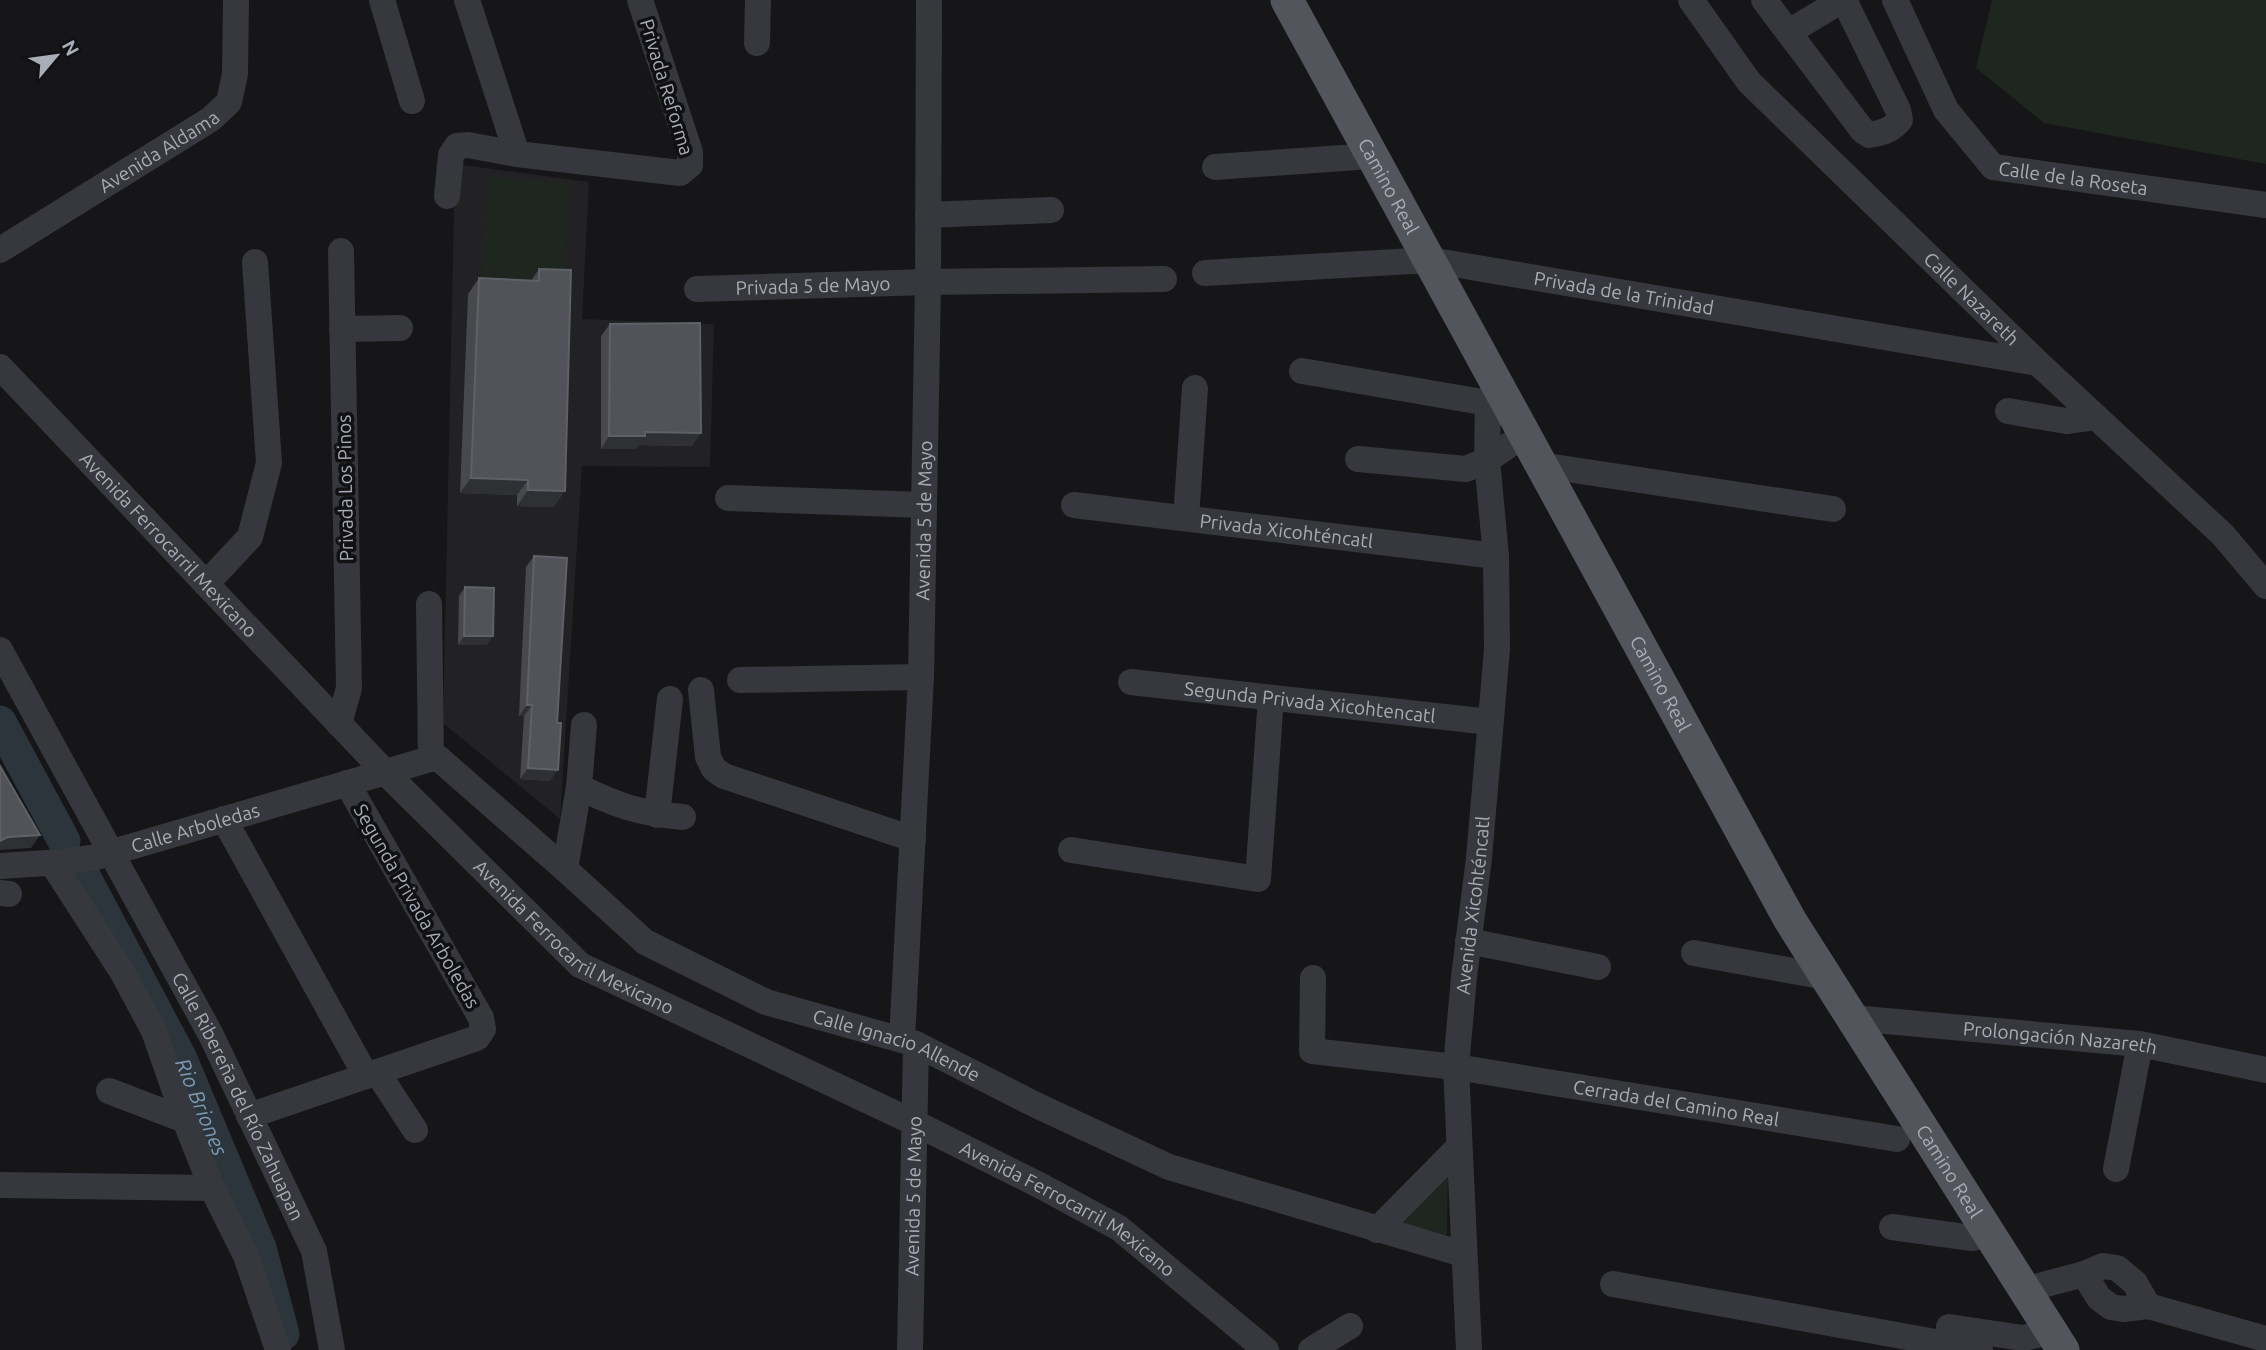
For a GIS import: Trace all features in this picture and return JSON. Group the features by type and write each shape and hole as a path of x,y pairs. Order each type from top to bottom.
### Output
{"main road":[{"name":"Camino Real","path":"1287,0 1430,260 1492,394 1524,435 1770,884 2057,1341"}],"street":[{"name":"Avenida Aldama","path":"0,250 211,119 229,102 235,74 236,0"},
{"path":"382,0 412,101"},
{"path":"467,0 517,154"},
{"name":"Privada Reforma","path":"447,197 451,155 457,146 468,145 517,154 680,173 690,166 690,152 640,0"},
{"path":"757,43 758,0"},
{"name":"Avenida 5 de Mayo","path":"910,1350 914,1122 909,1042 928,282 929,0"},
{"name":"Calle Nazareth","path":"1691,0 1749,82 2038,363 2223,534 2266,586"},
{"path":"1764,0 1863,131 1869,135 1894,128 1900,120 1898,110 1843,0 1789,32"},
{"name":"Calle de la Roseta","path":"1895,0 1946,110 1993,167 2266,205"},
{"path":"1215,167 1371,156"},
{"path":"928,215 1051,210"},
{"name":"Privada Los Pinos","path":"339,724 349,688 341,251"},
{"name":"Privada de la Trinidad","path":"1205,273 1430,260 2038,363"},
{"path":"205,584 250,537 269,463 255,262"},
{"name":"Privada 5 de Mayo","path":"697,289 1164,279"},
{"path":"342,329 401,328"},
{"name":"Avenida Ferrocarril Mexicano","path":"0,367 385,772 580,965 914,1122 1119,1228 1266,1350"},
{"path":"1302,371 1492,394"},
{"path":"1186,518 1195,388"},
{"name":"Avenida Xicohténcatl","path":"1469,1350 1456,1067 1479,859 1497,649 1496,556 1487,460 1492,394"},
{"path":"2008,411 2066,421 2096,417"},
{"path":"1358,459 1466,469 1487,460 1524,435"},
{"path":"1540,465 1833,509"},
{"path":"728,498 923,505"},
{"name":"Privada Xicohténcatl","path":"1074,505 1496,556"},
{"path":"385,772 430,759 429,604"},
{"name":"Calle Ribereña del Río Zahuapan","path":"0,650 211,1035 314,1251 332,1350"},
{"path":"740,680 920,677"},
{"name":"Segunda Privada Xicohtencatl","path":"1131,682 1490,722"},
{"path":"701,690 708,757 714,769 724,776 913,839"},
{"path":"1071,850 1258,879 1271,698"},
{"path":"579,787 619,806 670,816 670,699"},
{"path":"565,869 579,787 584,725"},
{"name":"Calle Ignacio Allende","path":"430,759 437,757 645,942 766,1002 909,1042 1169,1167 1463,1254"},
{"name":"Calle Arboledas","path":"0,866 96,857 385,772"},
{"name":"Segunda Privada Arboledas","path":"347,783 481,1018 483,1030 477,1038 371,1074"},
{"path":"224,819 371,1074 415,1129"},
{"path":"52,863 123,973 154,1031 212,1188 246,1256 278,1350"},
{"path":"1468,941 1598,967"},
{"path":"1694,953 1826,977"},
{"name":"Cerrada del Camino Real","path":"1313,978 1312,1051 1456,1067 1898,1139"},
{"name":"Prolongación Nazareth","path":"1853,1018 2140,1044 2266,1070"},
{"path":"2116,1169 2140,1044"},
{"path":"249,1116 371,1074"},
{"path":"109,1091 186,1120"},
{"path":"1377,1230 1458,1148"},
{"path":"0,1185 212,1188"},
{"path":"1892,1227 1972,1238 1990,1235"},
{"path":"2024,1290 2084,1274 2099,1297 2111,1307 2123,1309 2148,1306 2266,1339"},
{"path":"1613,1284 1980,1350"},
{"path":"1902,1336 1907,1320 2057,1341"},
{"path":"1311,1350 1350,1326"}],"shaded area":[{"path":"1992,0 2266,0 2266,164 2044,123 1976,68"},
{"path":"455,164 589,182 582,319 714,324 710,467 582,466 560,819 443,723"},
{"path":"488,177 570,183 563,283 482,277"},
{"path":"1448,1168 1447,1235 1393,1222"}],"building":[{"path":"539,269 571,270 565,491 528,490 528,480 471,478 479,278 539,281"},
{"path":"700,323 701,433 645,432 645,436 609,436 610,324"},
{"path":"534,556 567,558 557,723 561,723 558,770 528,768 532,705 527,705"},
{"path":"465,587 494,588 493,636 464,636"},
{"path":"0,766 40,835 8,837 0,841"}],"waterway":[{"name":"Rio Briones","path":"0,722 64,841"},
{"name":"Rio Briones","path":"85,878 181,1059 260,1248 283,1334"}]}
